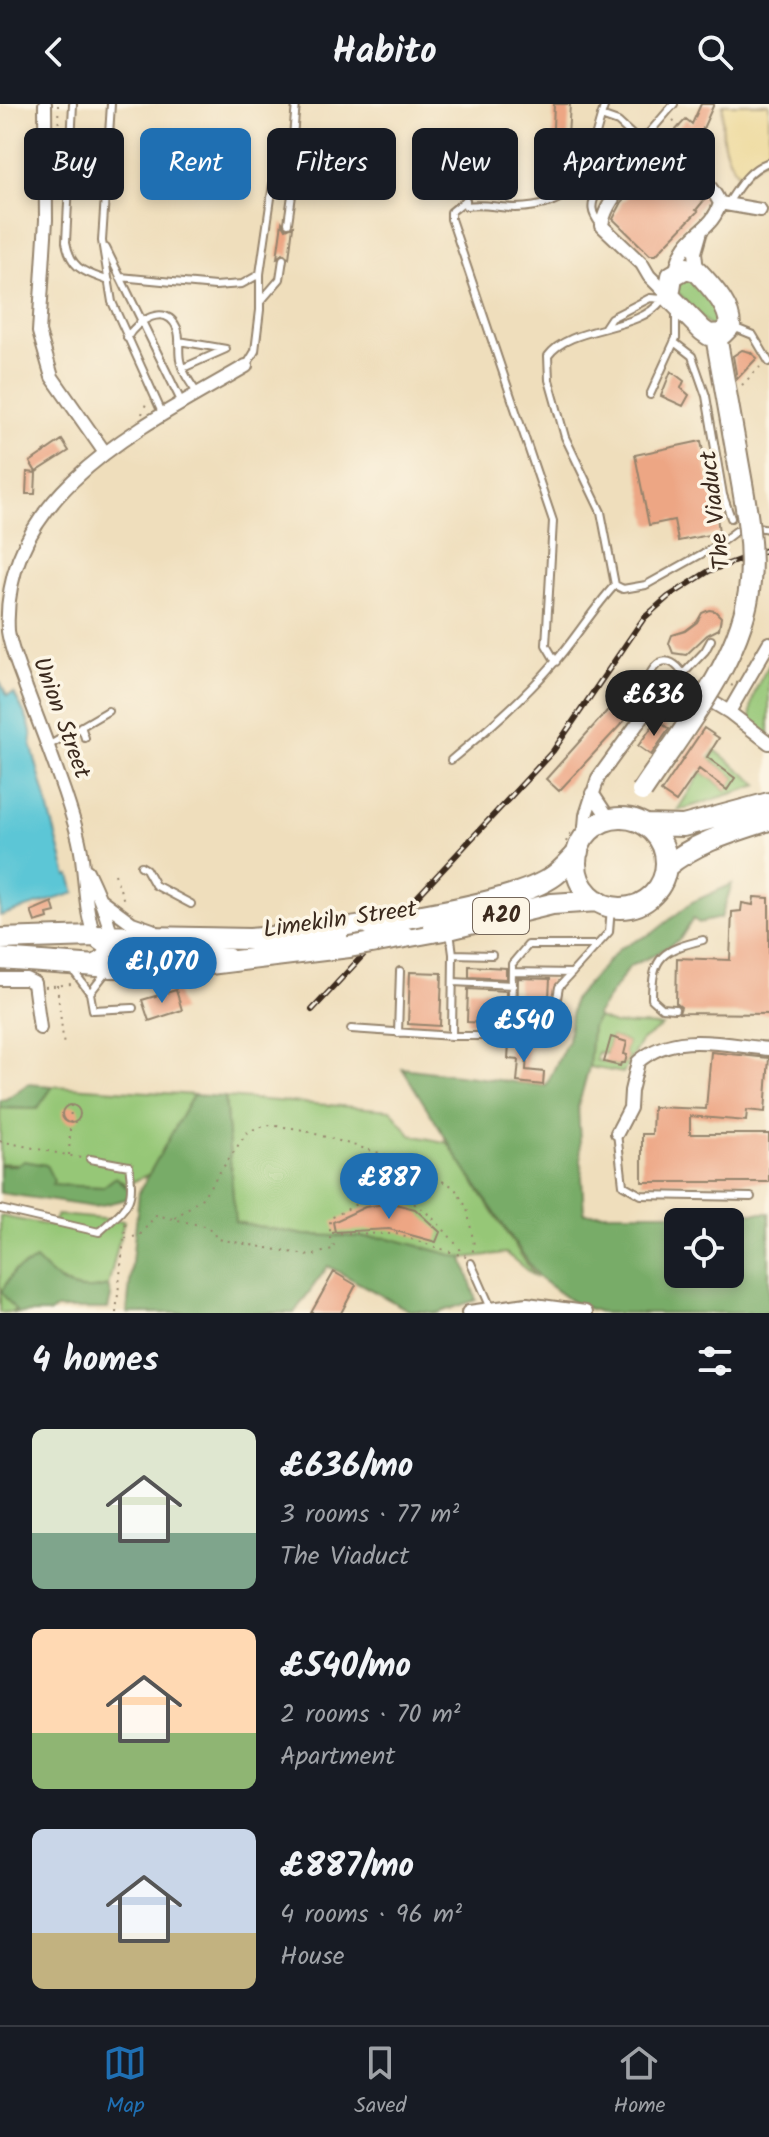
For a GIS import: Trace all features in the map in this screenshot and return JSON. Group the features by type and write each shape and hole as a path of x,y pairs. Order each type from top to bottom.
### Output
{"highway":[{"path":"697,271 686,268 671,289 706,331"},
{"name":"The Viaduct","path":"611,820 642,792 716,677 745,613 751,581 750,540 736,449 706,331 730,318 724,305 697,271"},
{"name":"The Viaduct","path":"641,823 637,813 642,792"},
{"path":"769,803 683,826 611,820 600,824 574,847 579,876 586,891 607,909 630,907 647,899 684,852 708,840 769,820"},
{"path":"641,823 653,831 673,869"},
{"name":"Limekiln Street","path":"79,971 107,947 180,939 279,937 370,925 470,905 554,876 574,847"},
{"name":"Limekiln Street","path":"107,947 177,968 349,947 449,929 552,904 607,909"},
{"name":"A20","path":"0,939 107,947"},
{"name":"A20","path":"2,966 79,971"}],"street":[{"path":"45,104 46,220 39,332 52,377 103,450"},
{"path":"671,289 602,226 612,197 661,147 670,148 724,203 760,210"},
{"path":"671,289 682,249 724,203"},
{"path":"697,271 695,252 701,231"},
{"path":"642,264 649,276 671,289"},
{"name":"Union Street","path":"107,947 85,895 83,865 75,828 48,746 4,633 4,586 33,521 63,484 103,450 246,366"},
{"path":"729,712 769,643"},
{"path":"574,847 598,778 651,705 666,694 689,688 729,712 769,743"},
{"path":"592,793 611,820"},
{"name":"Union Street","path":"83,865 101,900 107,947"},
{"name":"Union Street","path":"101,900 132,923 180,939"},
{"path":"2,966 34,983 40,1028"},
{"path":"617,1133 630,1108 638,1062 663,1045 686,1042 769,1049"},
{"path":"469,1313 527,1305 585,1313"}],"lane":[{"path":"73,104 66,242 69,256 82,271 109,281"},
{"path":"111,104 102,241 112,302 163,415"},
{"path":"295,128 296,104"},
{"path":"556,662 546,645 553,521 451,212 466,200 466,206 542,206 572,192 585,171 605,104"},
{"path":"654,128 674,104"},
{"path":"601,116 625,128"},
{"path":"724,203 749,174 769,162"},
{"path":"246,366 255,351 261,301 260,274 271,200"},
{"path":"288,223 291,200"},
{"path":"593,200 594,216 602,226"},
{"path":"102,241 182,404"},
{"path":"261,301 280,279 283,259"},
{"path":"120,277 215,286 242,284 260,274"},
{"path":"615,585 601,512 565,437 549,380 548,356 554,348 655,309 671,289"},
{"path":"605,327 611,318 671,289"},
{"path":"650,395 675,340 671,289"},
{"path":"127,338 141,322 157,315 166,316 176,324 183,368 198,394"},
{"path":"675,340 706,331 742,328 761,345 769,362"},
{"path":"675,340 692,356 706,396 723,495 731,518"},
{"path":"179,341 226,349 183,368"},
{"path":"761,345 769,348"},
{"path":"615,585 623,589 646,585 716,546 736,531 757,527 769,529"},
{"path":"451,760 500,719 556,662 615,585"},
{"path":"685,672 711,640"},
{"path":"651,705 649,676 652,669 665,661 685,672 689,688"},
{"path":"48,746 108,711"},
{"path":"81,726 85,738"},
{"path":"141,866 155,885 191,904"},
{"path":"351,1029 452,1036 539,1036 553,1021 559,987 609,932 607,909"},
{"path":"449,929 453,954 452,1036"},
{"path":"675,1009 662,1008 652,999 652,975 659,958 672,948 703,940"},
{"path":"511,1037 512,964 528,945 596,945"},
{"path":"90,993 100,977 107,947"},
{"path":"453,954 492,955"},
{"path":"79,971 90,993 93,1010 133,1008"},
{"path":"398,1033 400,971"},
{"path":"512,972 572,973"},
{"path":"453,982 513,985"},
{"path":"617,1133 623,1185 641,1195 751,1197"},
{"path":"0,1209 99,1232 126,1207 134,1191 129,1166 90,1159"},
{"path":"471,1263 491,1308"}],"path":[{"path":"58,104 59,128"},
{"path":"138,419 146,407 147,395"},
{"path":"574,847 573,829 586,815"},
{"path":"607,909 632,918 657,906 671,889 673,869"},
{"path":"115,874 127,910"},
{"path":"36,988 57,985 79,971"},
{"path":"57,985 64,1047"},
{"path":"69,1156 71,1105"},
{"path":"174,1219 202,1198 248,1131 269,1125 299,1129 396,1158 454,1187 467,1208 474,1245 471,1263"},
{"path":"0,1141 90,1159"},
{"path":"125,1238 139,1236 156,1215 208,1227 218,1239 311,1256 335,1248 330,1238 330,1218 374,1196 390,1195 413,1203 430,1215 466,1257 396,1234 331,1233"},
{"path":"116,1313 126,1207"}],"green space":[{"path":"690,277 711,300 722,329 715,332 677,292 680,281"},
{"path":"769,665 769,735 751,722 751,706"},
{"path":"715,750 759,785 677,811","holes":["713,761 735,778 726,790 704,773"]},
{"path":"732,884 721,918 699,923 693,919 680,939 630,966 596,1015 598,1018 592,1026 589,1067 578,1107 584,1213 664,1213 664,1288 744,1288 744,1213 769,1213 769,1313 603,1313 575,1304 539,1278 465,1169 402,1068 546,1086 568,1040 573,1000 620,948 653,933 692,902"},
{"path":"598,1018 614,1024 662,1026 641,1041 623,1073 589,1067 592,1026","holes":["611,1037 627,1042 625,1063 620,1066 596,1060 598,1052 606,1054"]},
{"path":"28,1084 53,1086 37,1109 0,1108 0,1100"},
{"path":"53,1086 195,1095 149,1174 126,1185 116,1177 103,1187 52,1185 45,1165 0,1163 0,1108 37,1109"},
{"path":"193,1095 225,1097 235,1222 304,1235 389,1238 463,1258 476,1300 437,1313 408,1310 328,1266 294,1313 127,1313 139,1192"},
{"path":"225,1097 391,1110 411,1135 448,1143 536,1278 506,1253 463,1258 389,1238 304,1235 235,1222"},
{"path":"24,1161 46,1165 54,1181 52,1185 103,1187 116,1177 130,1191 127,1199 94,1207 0,1193 0,1165 17,1165"},
{"path":"57,1215 124,1221 108,1286 84,1292 54,1278 18,1311 0,1313 0,1216 51,1226"},
{"path":"36,1260 68,1286 85,1289 108,1286 111,1296 108,1309 11,1313 16,1311 1,1292 14,1271"}],"sand":[{"path":"723,104 769,104 769,158 762,160 741,178 729,160 724,143"}],"water":[{"path":"0,681 7,696 14,693 29,725 31,744 67,876 70,875 75,893 0,916"}],"building":[{"path":"554,104 570,104 568,128 553,128"},
{"path":"701,104 714,104 703,128 678,128 686,119 692,124"},
{"path":"704,200 698,211 656,255 650,255 613,219 622,202"},
{"path":"282,222 286,229 293,226 289,258 283,253 277,258"},
{"path":"742,350 757,358 737,379 733,356"},
{"path":"671,371 684,381 681,388 689,395 683,406 661,396"},
{"path":"62,440 69,451 36,472 30,462"},
{"path":"701,441 712,500 715,499 719,533 678,541 674,520 649,525 635,455"},
{"path":"27,472 36,473 35,494 26,494"},
{"path":"709,610 721,617 719,629 707,635 686,655 673,653 669,643 672,635 685,631"},
{"path":"624,692 639,705 559,791 546,779"},
{"path":"657,720 669,729 651,755 638,746"},
{"path":"704,728 719,738 707,757 735,778 727,790 699,769 676,802 661,792"},
{"path":"754,897 769,898 769,1014 679,1013 681,1007 676,1003 677,958 730,960 732,912 741,911 742,903 753,905"},
{"path":"52,902 55,912 35,922 31,911"},
{"path":"469,966 506,968 506,979 469,977"},
{"path":"410,972 442,973 440,1026 408,1024"},
{"path":"518,978 550,979 548,1016 529,1015 528,1030 517,1030"},
{"path":"468,989 506,991 505,1024 467,1022"},
{"path":"176,990 182,1010 149,1021 142,1000"},
{"path":"611,1037 627,1042 625,1063 620,1066 604,1062"},
{"path":"528,1042 526,1070 544,1072 543,1085 517,1082 519,1060 508,1059 509,1043"},
{"path":"711,1052 769,1058 765,1112 747,1110 746,1121 690,1116 690,1134 769,1134 769,1182 642,1182 642,1134 652,1134 653,1107 706,1109"},
{"path":"71,1105 80,1114 71,1123 62,1114"},
{"path":"391,1203 415,1209 440,1232 436,1242 389,1229 335,1232 333,1222 365,1207"},
{"path":"334,1272 356,1285 341,1313 311,1313"}],"railway":[{"path":"312,1010 553,751 644,618 668,597 709,571 769,549"}]}
